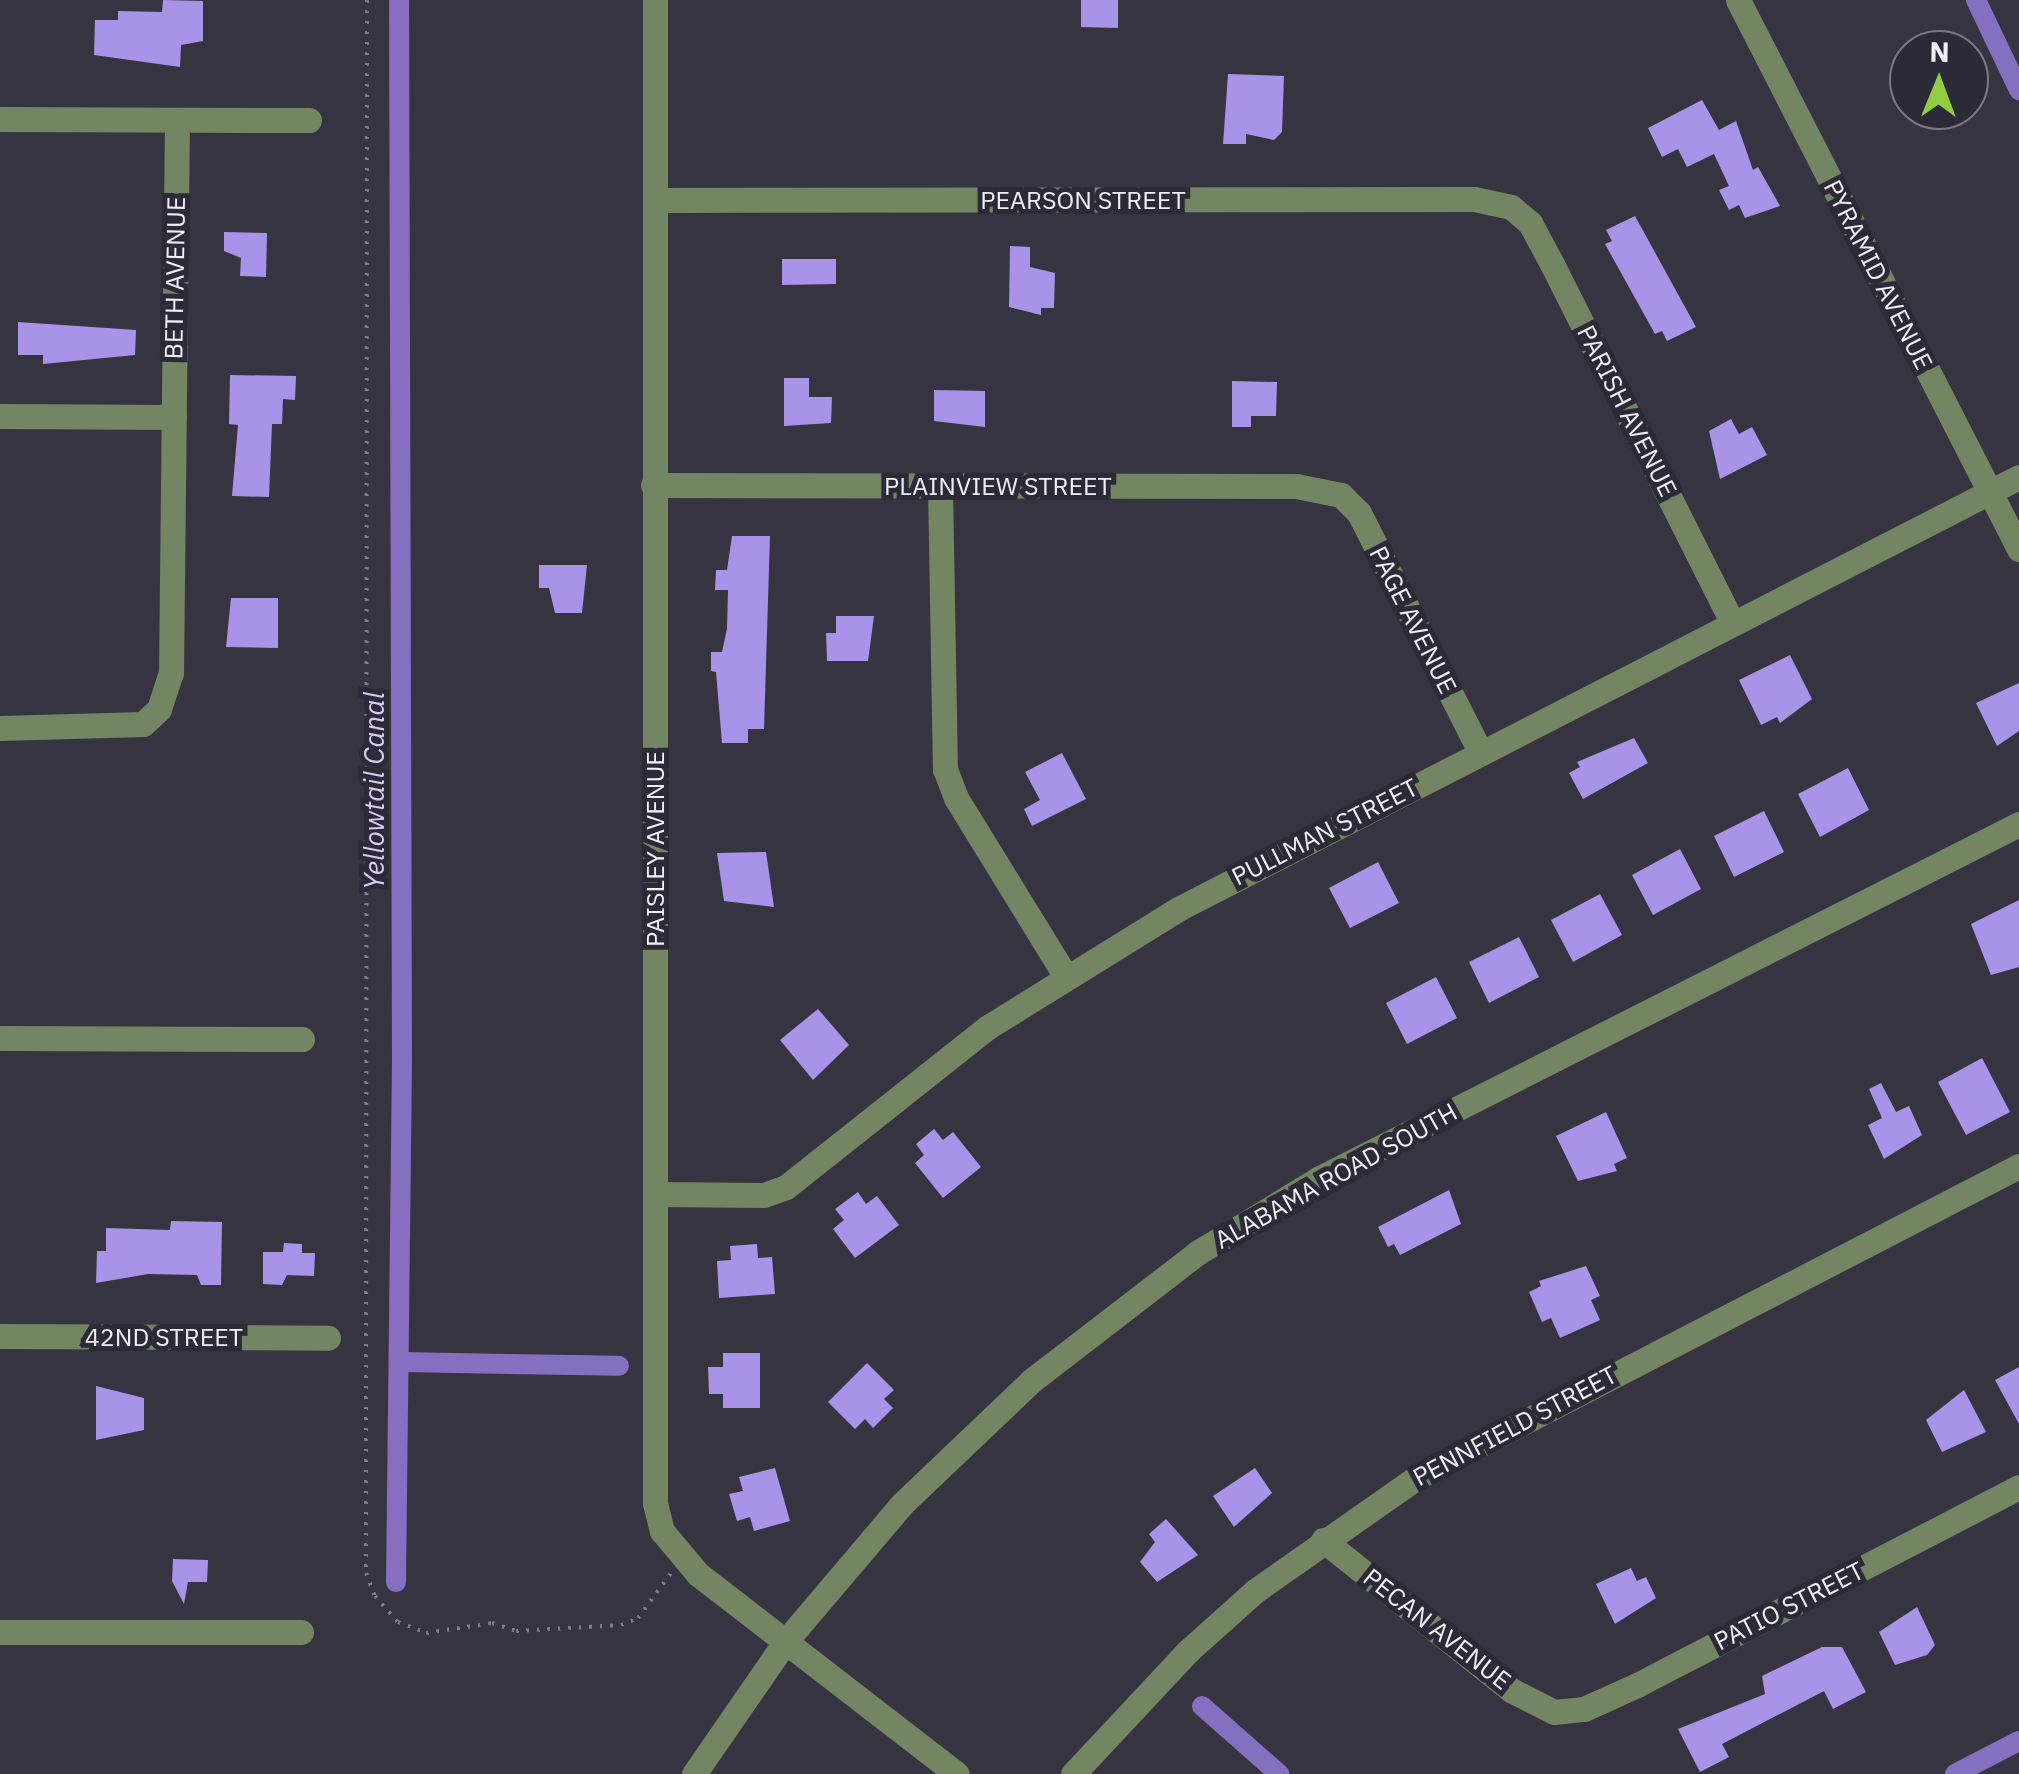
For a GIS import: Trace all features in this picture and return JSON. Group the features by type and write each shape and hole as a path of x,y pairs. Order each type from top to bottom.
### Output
{"street":[{"name":"PAISLEY AVENUE","path":"655,0 656,1504 662,1531 686,1562 957,1774"},
{"name":"PYRAMID AVENUE","path":"1738,0 2019,549"},
{"path":"0,119 309,120"},
{"name":"BETH AVENUE","path":"0,728 143,724 160,709 170,673 176,121"},
{"name":"PEARSON STREET","path":"655,200 1474,200 1511,207"},
{"name":"PARISH AVENUE","path":"1511,207 1530,224 1552,264 1732,622"},
{"path":"0,416 174,417"},
{"name":"PULLMAN STREET","path":"656,1194 764,1195 786,1187 974,1038 1065,975 1479,750 2019,477"},
{"name":"PLAINVIEW STREET","path":"653,485 1296,486 1341,496"},
{"path":"940,486 945,769 956,798 1065,975"},
{"name":"PAGE AVENUE","path":"1341,496 1359,513 1479,750"},
{"name":"ALABAMA ROAD SOUTH","path":"694,1774 785,1642 948,1457 1031,1381 1197,1253 1318,1180 2019,824"},
{"path":"0,1038 302,1039"},
{"name":"PENNFIELD STREET","path":"1073,1774 1188,1651 1323,1540 1483,1440 2019,1166"},
{"name":"42ND STREET","path":"0,1336 328,1338"},
{"name":"PATIO STREET","path":"1554,1712 1584,1709 1637,1685 2019,1487"},
{"name":"PECAN AVENUE","path":"1323,1540 1511,1690 1554,1712"},
{"path":"0,1632 300,1632"}],"path":[{"path":"368,0 366,1573 375,1596 398,1622 426,1633 492,1623 516,1631 574,1629 638,1618 662,1580 686,1562"}],"building":[{"path":"163,0 203,1 203,41 181,45 180,67 94,55 95,20 118,20 118,11 162,12"},
{"path":"1081,0 1118,0 1118,28 1081,27"},
{"path":"1228,74 1284,76 1282,132 1274,140 1246,134 1246,144 1223,144"},
{"path":"1702,100 1719,130 1736,121 1753,170 1758,167 1780,206 1745,218 1739,205 1729,210 1719,190 1729,186 1714,154 1687,167 1678,149 1662,157 1648,128"},
{"path":"1635,216 1696,327 1667,341 1662,331 1655,334 1605,244 1612,241 1606,230"},
{"path":"224,232 267,233 266,277 240,276 241,258 224,251"},
{"path":"1010,246 1030,247 1030,267 1055,273 1054,308 1041,308 1041,315 1009,307"},
{"path":"782,259 836,259 836,284 782,285"},
{"path":"18,322 136,330 135,355 43,364 43,355 18,355"},
{"path":"230,375 296,376 295,400 283,399 282,424 272,424 269,497 232,496 238,425 229,424"},
{"path":"784,378 809,378 809,397 832,397 831,423 784,426"},
{"path":"1232,381 1277,382 1276,416 1251,416 1251,427 1232,427"},
{"path":"934,390 985,391 985,427 934,421"},
{"path":"1731,419 1739,434 1752,427 1767,455 1720,479 1709,431"},
{"path":"732,536 770,536 764,729 748,729 748,743 722,743 716,672 711,671 711,652 722,652 727,629 728,590 715,590 716,570 727,570"},
{"path":"539,565 587,565 582,613 555,613 549,588 539,588"},
{"path":"231,598 278,598 278,648 226,647"},
{"path":"836,616 874,616 868,661 827,661 826,633 836,633"},
{"path":"1790,655 1812,699 1780,723 1777,717 1761,725 1739,680"},
{"path":"2019,683 2019,731 1997,746 1976,703"},
{"path":"1634,738 1648,763 1583,799 1569,773 1580,767 1577,762"},
{"path":"1062,753 1086,799 1032,826 1024,809 1040,800 1025,772"},
{"path":"1848,768 1869,810 1820,837 1798,794"},
{"path":"1764,811 1784,852 1734,877 1714,836"},
{"path":"1680,849 1701,889 1653,915 1632,875"},
{"path":"766,852 774,907 724,901 717,853"},
{"path":"1378,862 1399,903 1350,928 1329,888"},
{"path":"1600,894 1622,935 1573,962 1551,920"},
{"path":"2019,900 2019,967 1991,975 1971,924"},
{"path":"1519,937 1539,977 1489,1003 1469,962"},
{"path":"1436,977 1457,1018 1407,1044 1386,1003"},
{"path":"818,1009 849,1045 813,1080 780,1040"},
{"path":"1982,1058 2010,1112 1966,1135 1938,1082"},
{"path":"1881,1083 1896,1112 1909,1106 1922,1135 1884,1159 1868,1125 1882,1118 1869,1089"},
{"path":"1606,1112 1627,1158 1614,1164 1617,1171 1578,1181 1556,1136"},
{"path":"934,1129 943,1140 953,1132 981,1167 943,1198 915,1163 924,1155 916,1144"},
{"path":"1449,1190 1461,1224 1400,1255 1394,1244 1388,1247 1378,1227"},
{"path":"858,1192 866,1204 877,1196 899,1225 855,1258 833,1229 844,1220 835,1209"},
{"path":"171,1221 222,1222 221,1285 201,1285 197,1275 148,1274 96,1283 97,1251 106,1251 106,1228 170,1230"},
{"path":"284,1243 302,1244 302,1253 315,1253 314,1276 287,1275 282,1285 263,1284 263,1252 283,1252"},
{"path":"757,1244 758,1258 772,1257 775,1294 719,1298 717,1261 731,1260 730,1246"},
{"path":"1586,1266 1600,1296 1591,1300 1600,1320 1560,1338 1551,1318 1542,1322 1529,1292 1541,1286 1539,1281"},
{"path":"723,1353 760,1353 760,1408 723,1408 723,1394 709,1394 708,1367 723,1367"},
{"path":"867,1363 894,1390 884,1399 893,1408 873,1428 865,1419 855,1429 828,1402"},
{"path":"2019,1367 2019,1424 1995,1380"},
{"path":"96,1386 144,1398 144,1430 96,1440"},
{"path":"1964,1390 1986,1432 1942,1452 1926,1420"},
{"path":"775,1468 790,1521 754,1531 750,1517 737,1521 729,1494 743,1491 739,1477"},
{"path":"1255,1468 1272,1493 1234,1527 1213,1496"},
{"path":"1166,1519 1198,1555 1157,1582 1140,1562 1155,1542 1149,1534"},
{"path":"173,1559 208,1560 207,1582 188,1582 184,1604 172,1581"},
{"path":"1631,1568 1637,1581 1646,1577 1656,1598 1615,1624 1596,1584"},
{"path":"1917,1607 1935,1645 1927,1655 1895,1665 1879,1632"},
{"path":"1822,1647 1842,1647 1866,1692 1833,1709 1824,1691 1722,1744 1729,1757 1700,1772 1678,1729 1765,1694 1762,1676"}],"waterway":[{"name":"Yellowtail Canal","path":"396,1582 402,1058 399,0"},
{"path":"1976,0 2019,90"},
{"path":"399,1362 619,1366"},
{"path":"1202,1706 1279,1774"},
{"path":"1955,1774 2019,1741"}]}
